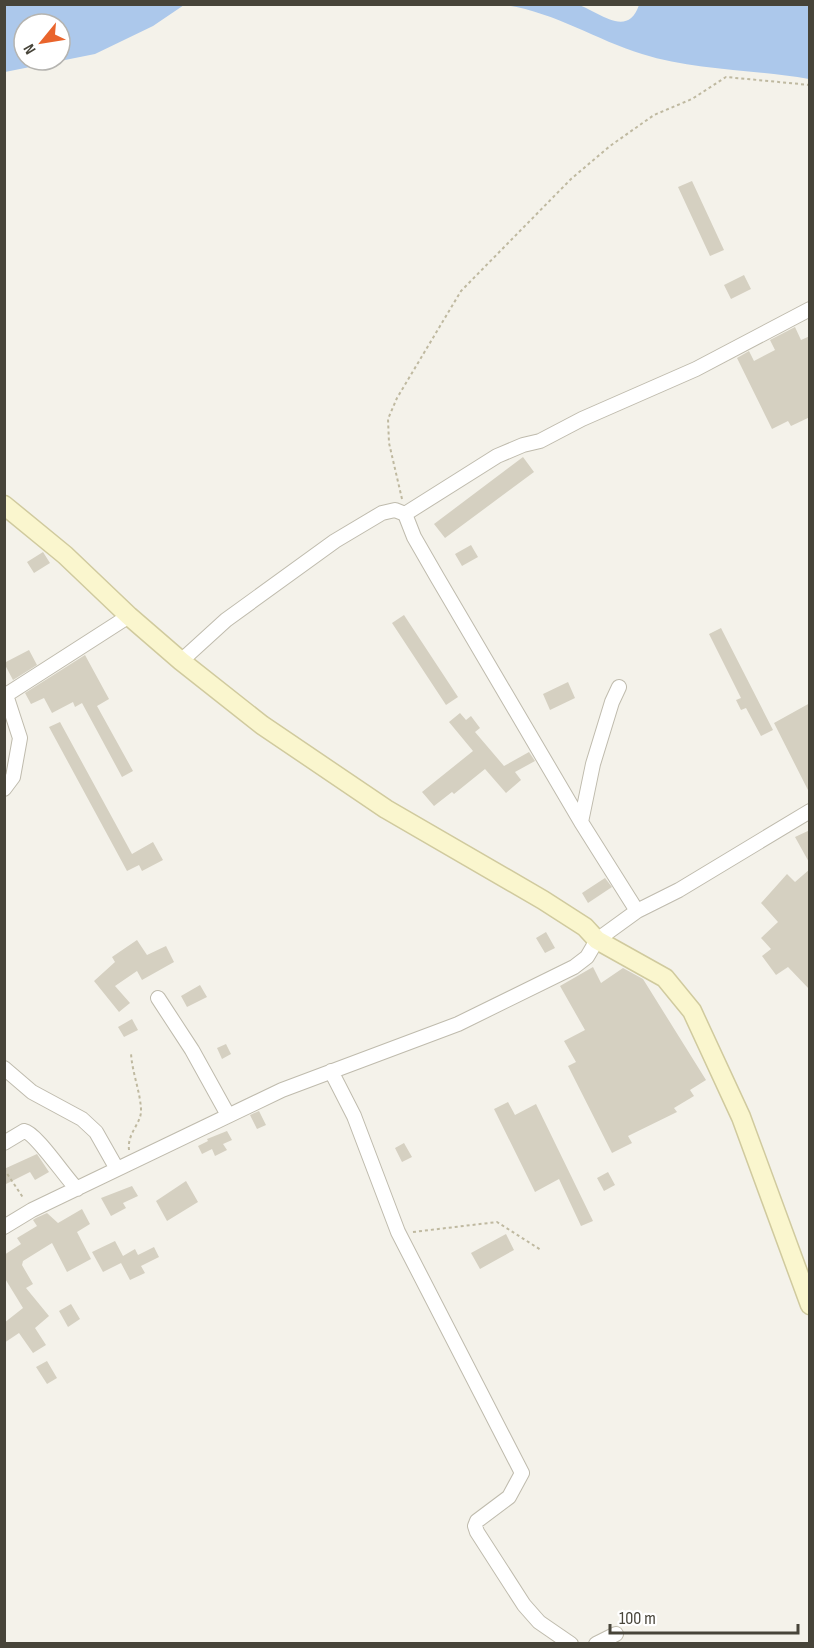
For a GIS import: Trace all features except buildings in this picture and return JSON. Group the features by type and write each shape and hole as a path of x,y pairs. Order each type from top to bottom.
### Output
{"street":[{"path":"405,514 497,456 523,445 540,441 582,419 696,369 758,334 810,309"},
{"path":"4,505 65,555 129,616 181,661 262,725 386,809 543,900 585,927 597,939 665,978 692,1011 741,1117 810,1305"},
{"path":"181,661 235,613 335,541 382,513 395,510 405,514 414,537 581,822 638,911"},
{"path":"4,789 13,777 20,738 6,695 129,616"},
{"path":"581,822 593,764 612,702 619,687"},
{"path":"4,1227 32,1210 228,1115 331,1071 484,1013 574,967 587,957 597,939 638,911 679,890 810,811"},
{"path":"158,998 196,1058 228,1115"},
{"path":"4,1068 32,1092 82,1119 96,1132 117,1169"},
{"path":"331,1071 354,1116 398,1232 522,1473 509,1497 477,1521 477,1532 524,1605 539,1622 571,1644"},
{"path":"4,1143 24,1131 34,1136 58,1170 77,1189"},
{"path":"596,1644 616,1634"}],"path":[{"path":"405,514 389,443 388,419 397,398 461,291 571,179 610,146 654,115 692,99 726,77 810,85"},
{"path":"131,1053 134,1084 141,1108 140,1116 130,1133 129,1146 132,1161"},
{"path":"4,1168 32,1210"},
{"path":"398,1232 405,1234 497,1222 541,1250"}],"water":[{"path":"5,4 184,4 153,26 95,54 72,59 72,12 12,12 12,71 5,72"},
{"path":"575,4 619,22 627,21 634,15 639,5 809,5 809,79 662,60 625,48 557,19 504,5"}]}
